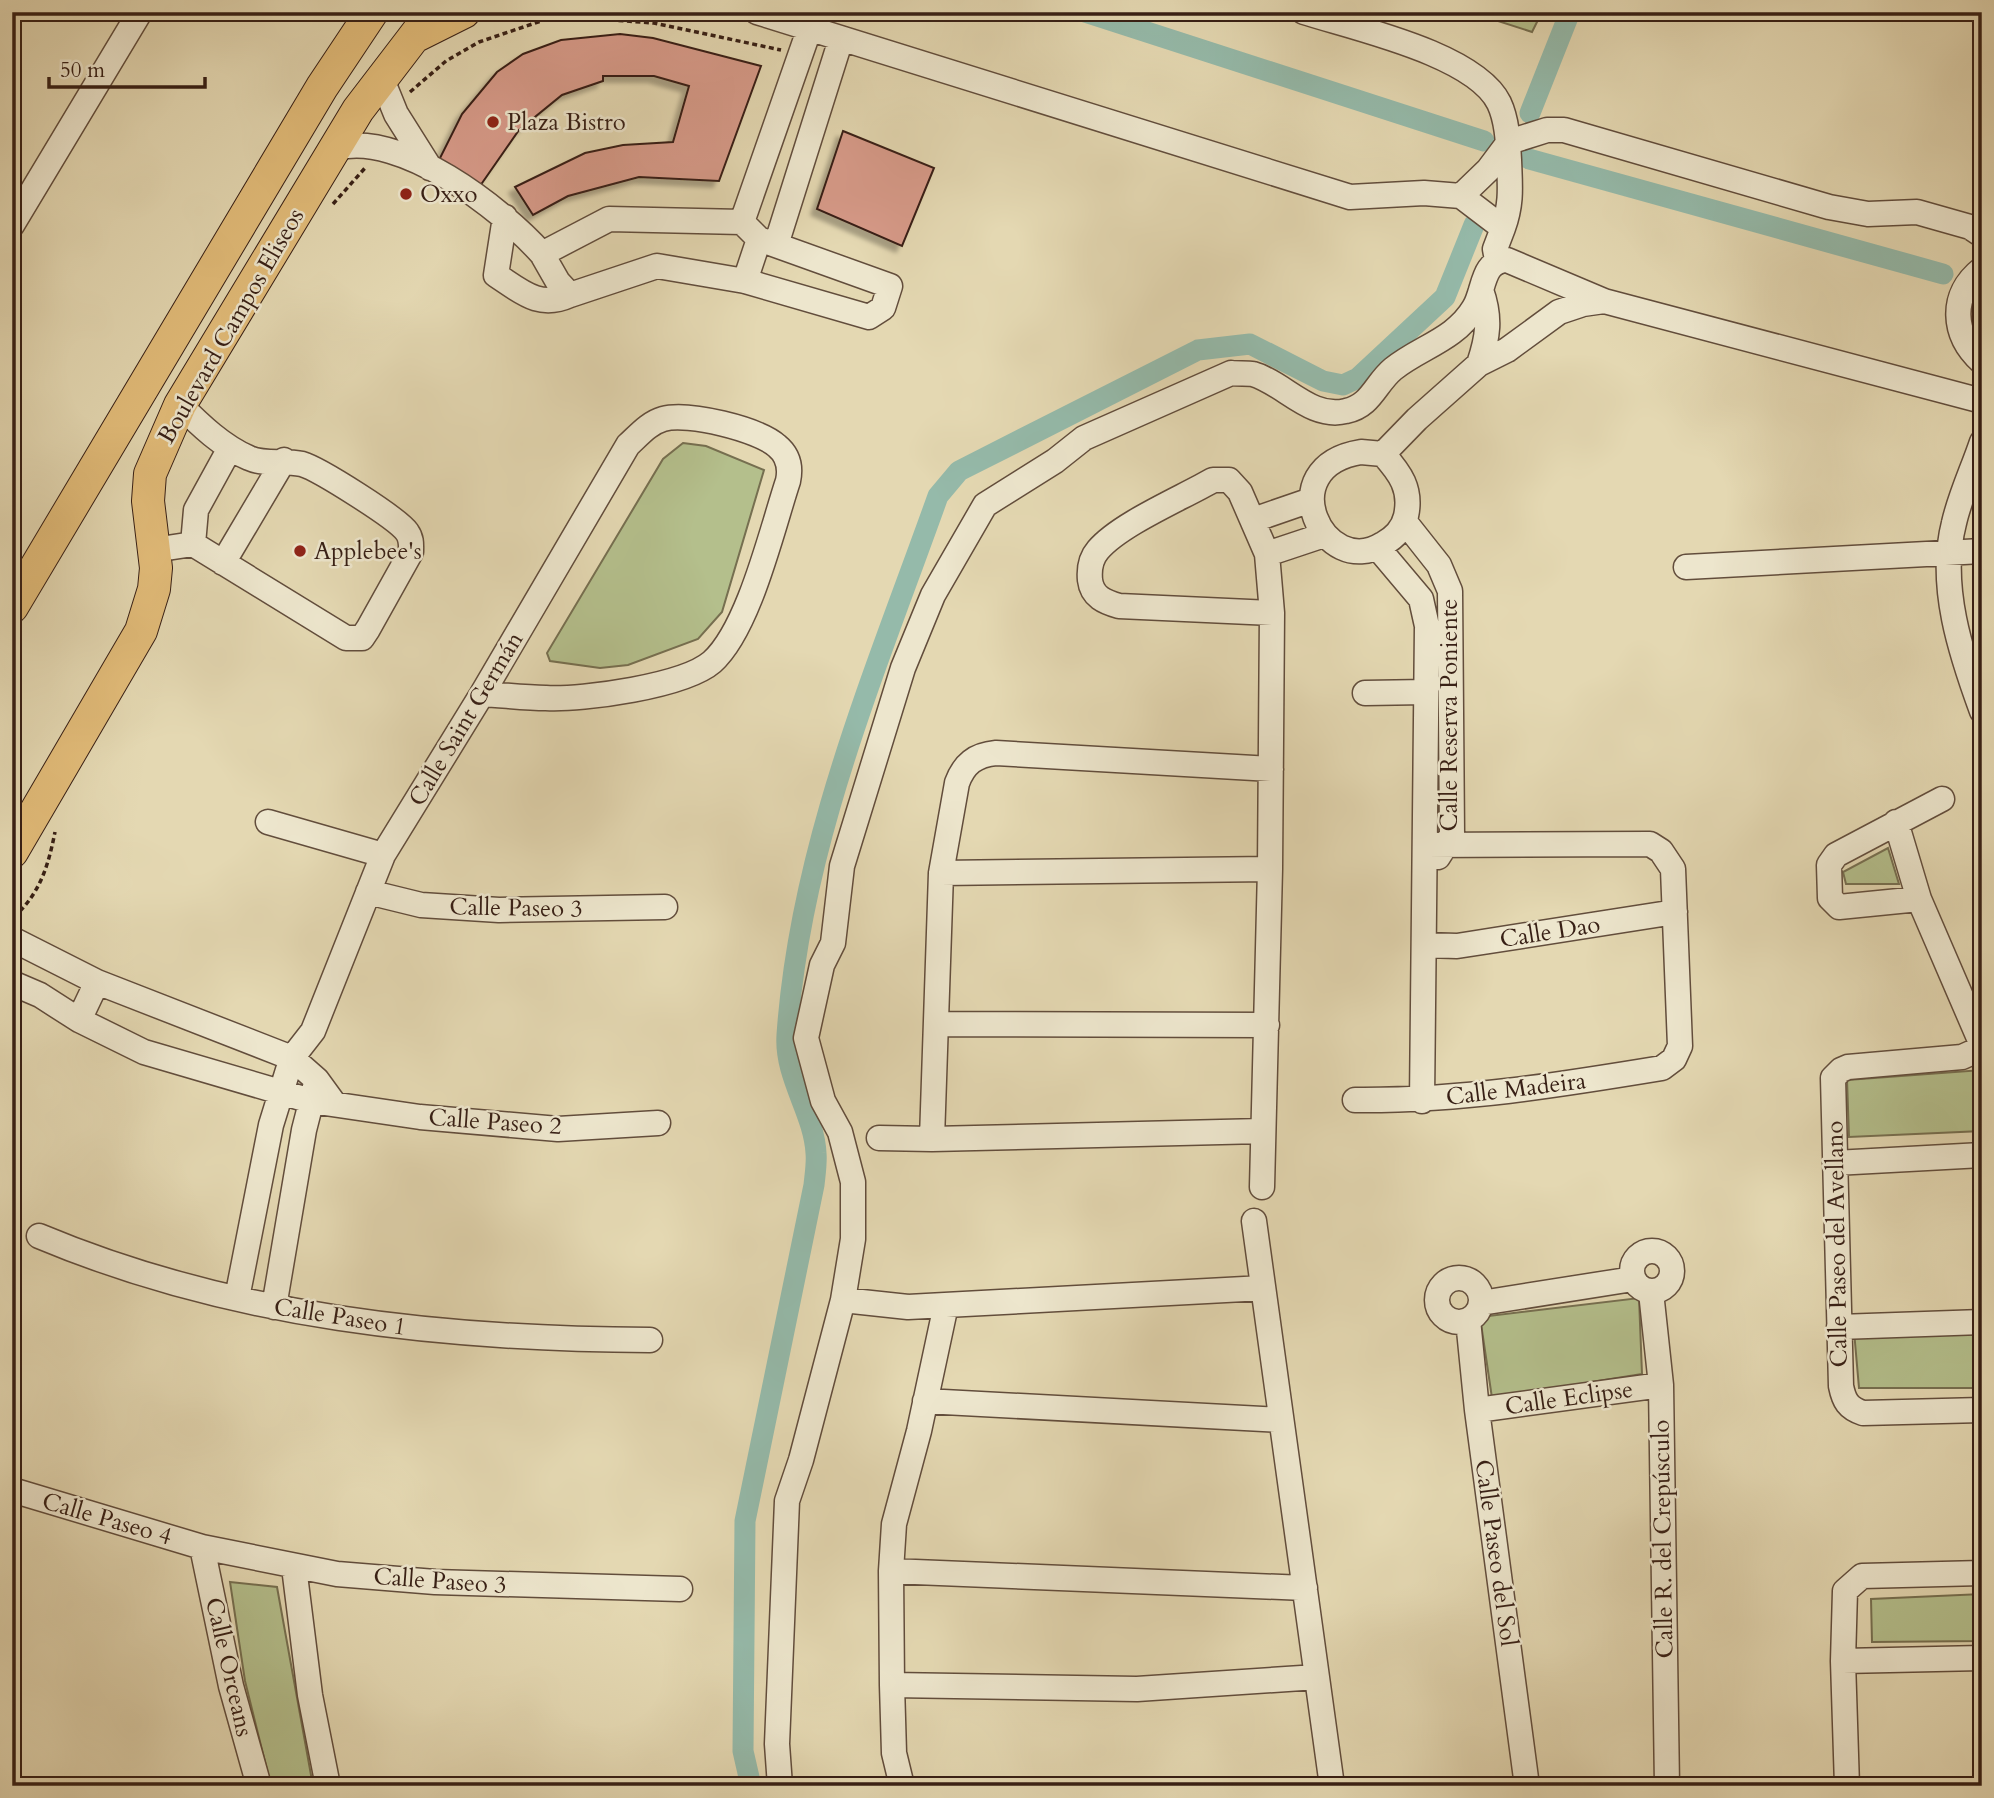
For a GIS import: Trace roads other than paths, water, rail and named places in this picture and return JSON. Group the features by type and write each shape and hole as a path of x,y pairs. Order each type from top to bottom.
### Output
{"main road":[{"name":"Boulevard Campos Eliseos","path":"12,607 322,87 372,12"},
{"name":"Boulevard Campos Eliseos","path":"12,852 141,631 154,589 154,550 148,501 150,474 180,405 381,77 433,12"},
{"path":"411,39 464,12"}],"street":[{"path":"12,225 140,12"},
{"path":"757,12 1350,197 1424,193 1461,196 1503,228"},
{"path":"1304,12 1430,52 1472,73 1498,100 1508,142 1512,204 1495,249 1497,260"},
{"path":"745,282 759,235 800,54 809,30"},
{"path":"759,235 841,39"},
{"path":"381,77 396,114 430,168"},
{"path":"1461,196 1482,178 1508,142 1547,130 1564,130 1829,207 1868,214 1917,212 1970,227 1982,235"},
{"path":"337,148 366,144 430,168 505,217 542,254 558,282 570,295"},
{"path":"505,217 496,275 533,299 545,303 657,266 745,282 869,317 883,308 890,286 759,235 609,219 542,254"},
{"path":"780,1786 777,1744 787,1501 801,1460 844,1300 853,1239 853,1182 840,1132 823,1101 806,1038 822,965 833,943 842,866 903,668 933,595 985,505 1055,461 1084,438 1231,373 1252,374 1321,411 1345,412 1359,407 1367,402 1392,370 1462,324 1481,290 1488,267 1497,260 1507,260 1604,301 1982,401"},
{"path":"1982,269 1967,283 1959,299 1957,317 1961,335 1969,351 1982,362"},
{"path":"1479,365 1489,325 1489,311 1481,290"},
{"path":"1382,454 1406,484 1409,503 1405,522 1394,538 1378,548 1349,549 1324,535 1314,519 1311,500 1315,481 1326,466 1343,455 1382,454 1417,419 1479,365 1507,350 1559,312 1604,301"},
{"path":"154,550 192,544 346,638 362,638 411,552 412,542 407,531 391,517 306,465 284,460 251,460 230,448 180,405"},
{"name":"Calle Saint Germán","path":"237,1298 271,1125 292,1058 313,1031 383,855 482,694 628,445 650,424 675,416 707,419 771,442 788,460 788,481 742,617 728,642 711,663 670,682 588,696 548,699 482,694"},
{"path":"1982,442 1954,524 1949,554 1954,618 1982,712"},
{"path":"192,544 196,510 230,448"},
{"path":"223,563 284,460"},
{"path":"1262,1187 1272,769 1272,613 1267,554 1240,492 1229,480 1213,480 1111,537 1096,552 1089,570 1091,587 1102,601 1119,606 1272,613"},
{"path":"1254,520 1311,500"},
{"name":"Calle Reserva Poniente","path":"1405,522 1439,565 1450,591 1452,835 1436,846"},
{"path":"1267,554 1324,535"},
{"name":"Calle Reserva Poniente","path":"1378,548 1422,599 1427,626 1426,692 1436,846 1425,871 1422,1101"},
{"path":"1686,567 1982,551"},
{"path":"1365,693 1426,692"},
{"path":"932,1139 941,873 957,783 962,771 982,754 1272,769"},
{"path":"1919,900 1839,907 1830,898 1830,860 1942,799"},
{"path":"268,822 383,855"},
{"path":"1896,822 1919,900 1977,1053"},
{"path":"1436,846 1650,844 1661,851 1673,869 1675,912"},
{"path":"941,873 1270,869"},
{"name":"Calle Paseo 3","path":"368,891 421,905 499,910 665,907"},
{"name":"Calle Dao","path":"1424,945 1457,946 1675,912"},
{"name":"Calle Madeira","path":"1355,1100 1422,1101 1535,1089 1662,1068 1674,1059 1680,1046 1675,912"},
{"path":"12,939 97,982 292,1058 320,1094"},
{"path":"40,995 55,962"},
{"path":"79,1020 97,982"},
{"name":"Calle Paseo 2","path":"12,983 40,995 79,1020 144,1052 281,1093 320,1094 420,1117 546,1128 658,1122"},
{"path":"936,1024 1267,1025"},
{"name":"Calle Saint Germán","path":"274,1307 320,1094 313,1031"},
{"name":"Calle Paseo del Avellano","path":"1977,1053 1848,1067 1836,1073 1833,1078 1841,1386 1844,1399 1852,1409 1863,1413 1982,1410"},
{"path":"879,1138 1262,1131"},
{"path":"1835,1163 1982,1155"},
{"path":"1254,1221 1332,1786"},
{"name":"Calle Paseo 1","path":"39,1236 134,1271 274,1307 352,1322 541,1340 650,1340"},
{"name":"Calle Paseo del Sol","path":"1527,1786 1477,1410 1475,1312 1642,1285"},
{"name":"Calle R. del Crepúsculo","path":"1642,1285 1661,1385 1667,1786"},
{"path":"844,1300 908,1307 1263,1288"},
{"path":"902,1786 894,1753 891,1571 894,1524 946,1305"},
{"path":"1839,1327 1982,1322"},
{"name":"Calle Eclipse","path":"1477,1410 1661,1385"},
{"path":"925,1401 1281,1420"},
{"name":"Calle Paseo 4","path":"12,1490 202,1547"},
{"name":"Calle Paseo 3","path":"202,1547 294,1567 435,1582 680,1589"},
{"name":"Calle Orceans","path":"202,1547 231,1686 259,1786"},
{"path":"294,1567 310,1695 328,1786"},
{"path":"891,1571 1305,1588"},
{"path":"1847,1786 1843,1661 1845,1591 1862,1576 1982,1573"},
{"path":"1843,1661 1982,1658"},
{"path":"892,1685 1137,1689 1317,1677"}],"waterway":[{"path":"1085,12 1484,141"},
{"path":"1530,113 1570,12"},
{"path":"1529,159 1943,274"},
{"path":"751,1786 743,1751 745,1521 816,1165 814,1138 794,1080 787,1050 795,965 807,896 844,761 938,496 959,471 1198,350 1250,344 1323,381 1343,385 1358,378 1445,297 1474,225"}],"place":[{"name":"Plaza Bistro","path":"493,122"},
{"name":"Oxxo","path":"406,194"},
{"name":"Applebee's","path":"300,551"}]}
